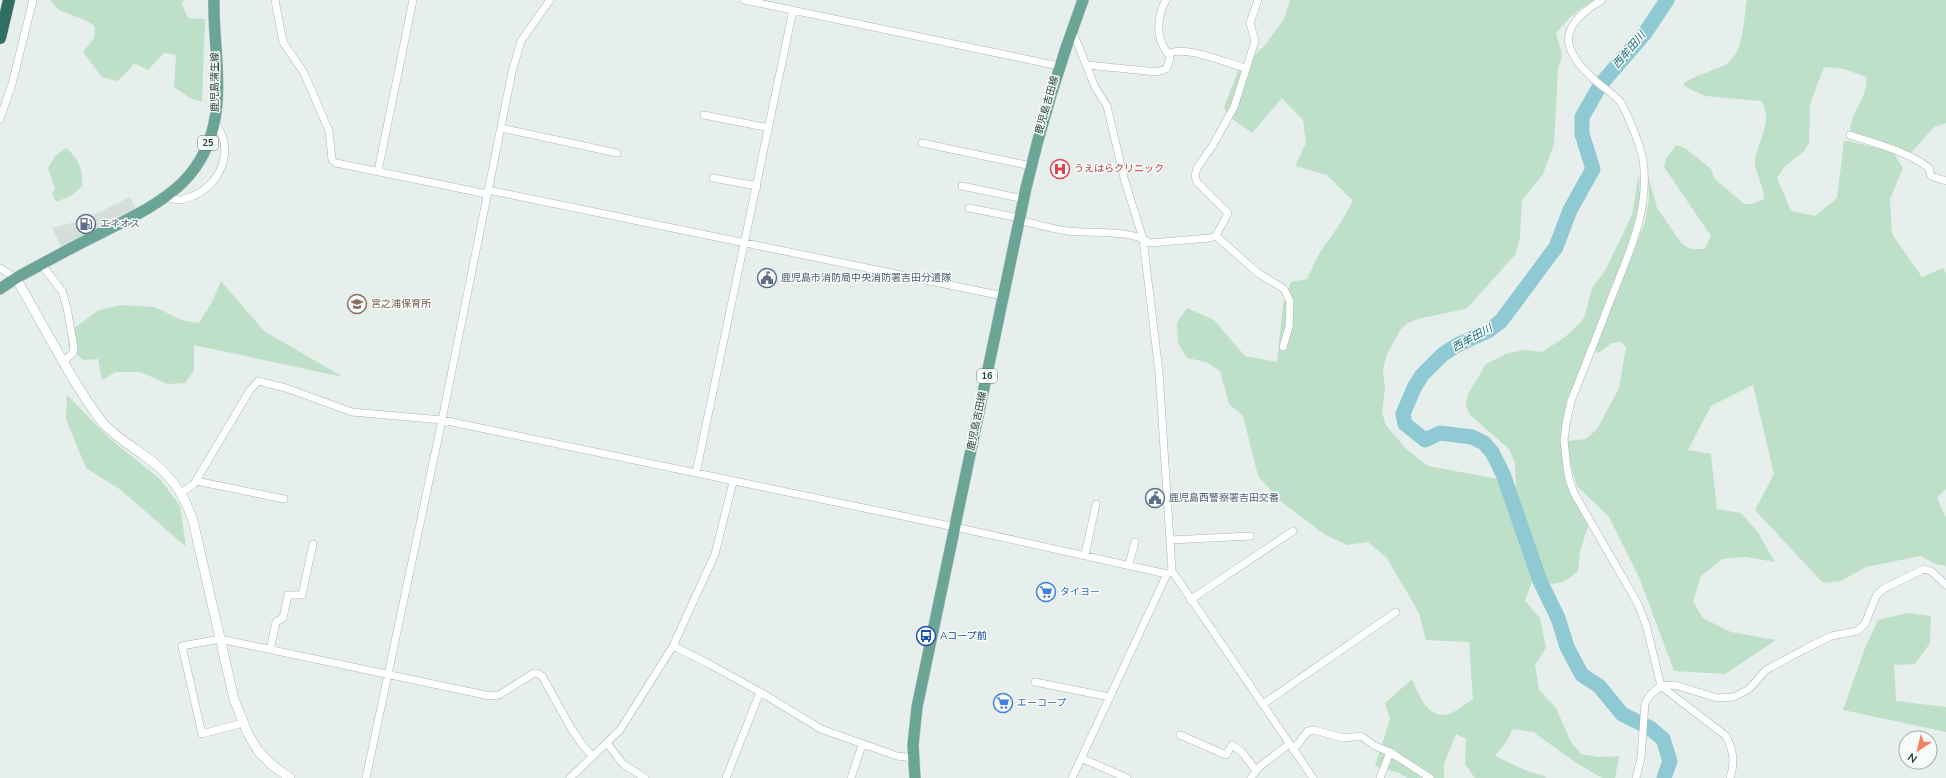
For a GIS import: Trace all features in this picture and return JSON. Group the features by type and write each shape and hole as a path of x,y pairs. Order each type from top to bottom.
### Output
{"highway":[{"path":"0,38 10,0"}],"main road":[{"name":"鹿児島蒲生線","path":"0,289 16,278 139,215 168,196 192,173 202,157 214,124 217,80 214,0"},
{"name":"鹿児島吉田線","path":"915,778 914,728 917,707 1019,219 1045,112 1059,66 1083,0"}],"street":[{"path":"0,119 12,84 33,0"},
{"path":"275,0 283,42 304,73 329,131 332,160 336,163 745,243 1003,296"},
{"path":"378,171 413,0"},
{"path":"366,778 442,420 516,53 521,41 550,0"},
{"path":"744,0 1059,66"},
{"path":"1087,64 1157,72 1166,70 1170,61 1170,53 1162,44 1159,27 1161,9 1166,0"},
{"path":"969,208 1065,231 1120,234 1144,239 1150,243 1210,238 1216,236 1228,213 1196,182 1195,176 1197,168 1213,145 1234,107 1242,84 1245,68 1255,41 1250,23 1258,0"},
{"path":"1602,0 1582,13 1575,21 1569,36 1573,57 1597,82 1621,103 1643,158 1644,187 1641,221 1571,401 1566,424 1565,454 1568,474 1574,493 1638,604 1646,625 1661,686 1726,736 1730,744 1733,758 1730,778"},
{"path":"696,473 793,10"},
{"path":"1072,30 1095,87 1107,106 1124,178 1144,239 1159,372 1170,540 1170,572 1072,778"},
{"path":"1170,53 1174,51 1194,53 1245,68"},
{"path":"704,114 769,128"},
{"path":"168,196 180,200 189,198 210,186 216,178 224,160 224,138 221,130 214,124"},
{"path":"501,128 617,153"},
{"path":"1850,135 1892,148 1917,160 1929,168 1931,176 1946,181"},
{"path":"922,143 1031,166"},
{"path":"713,178 757,186"},
{"path":"962,186 1024,199"},
{"path":"1216,236 1258,273 1284,289 1290,302 1289,327 1283,347"},
{"path":"42,265 52,276 62,292 67,308 74,347 73,354 63,362"},
{"path":"0,268 16,278 80,390 105,424 119,438 156,465 171,479 181,493 193,521 234,699 243,723 259,752 272,765 290,778"},
{"path":"181,493 196,481 250,390 258,381 286,388 352,412 442,420 733,482 1170,572 1313,778"},
{"path":"196,481 284,500"},
{"path":"570,778 620,730 673,646 715,554 721,536 733,482"},
{"path":"1085,555 1096,504"},
{"path":"1190,600 1293,531"},
{"path":"1170,540 1250,536"},
{"path":"1129,564 1135,542"},
{"path":"270,650 276,622 283,618 288,595 302,595 313,544"},
{"path":"1636,778 1640,758 1645,703 1651,694 1661,686 1675,685 1717,698 1734,697 1749,689 1766,670 1805,649 1831,636 1857,631 1865,624 1876,596 1883,589 1924,569 1931,571 1946,585"},
{"path":"1263,704 1396,612"},
{"path":"243,723 202,734 182,646 220,639 490,696 499,695 534,673 537,673 542,676 583,746 593,756"},
{"path":"673,646 760,692 821,729 862,745 897,756 914,758"},
{"path":"1035,682 1110,697"},
{"path":"726,778 760,692"},
{"path":"1293,750 1308,731 1314,730 1344,738 1360,736 1375,746 1390,752 1430,778"},
{"path":"1180,735 1226,755 1232,745 1241,751 1256,770"},
{"path":"607,743 623,764 645,778"},
{"path":"1251,778 1256,770 1289,744"},
{"path":"850,778 862,745"},
{"path":"1380,778 1390,752"},
{"path":"1081,758 1127,778"}],"shaded area":[{"name":"エネオス","path":"130,197 136,209 61,246 52,228 83,220"}],"green space":[{"path":"50,0 184,0 182,4 188,18 205,19 202,102 190,98 174,87 176,55 164,53 148,70 134,63 117,81 102,77 83,52 94,38 95,26 85,20 59,10"},
{"path":"1290,0 1594,0 1573,15 1556,34 1560,47 1561,59 1558,68 1554,144 1543,174 1522,200 1520,239 1515,255 1467,308 1421,318 1408,323 1401,329 1387,354 1383,369 1385,388 1382,413 1386,425 1407,450 1428,466 1498,479 1516,487 1515,463 1509,449 1470,415 1466,406 1467,396 1486,364 1508,353 1525,350 1542,352 1565,337 1581,322 1585,315 1592,288 1605,271 1632,215 1639,173 1640,201 1637,221 1566,407 1563,425 1561,441 1564,468 1573,494 1589,524 1580,551 1578,571 1562,582 1552,584 1532,581 1525,601 1540,618 1546,648 1535,665 1539,690 1556,708 1571,742 1581,754 1598,757 1619,756 1615,778 1602,778 1575,762 1533,732 1513,729 1506,742 1495,756 1546,778 1475,778 1465,764 1466,739 1456,734 1444,764 1444,778 1407,778 1399,773 1375,766 1390,719 1385,703 1412,679 1425,704 1435,713 1442,715 1449,714 1473,699 1469,642 1426,640 1419,613 1387,558 1368,542 1347,545 1324,534 1279,500 1258,476 1243,416 1229,404 1220,371 1206,362 1187,358 1178,343 1177,323 1187,308 1214,320 1245,356 1277,362 1283,304 1291,282 1307,279 1320,252 1340,224 1353,201 1327,175 1295,166 1306,143 1303,120 1282,98 1252,133 1228,116 1224,107 1238,71 1265,45 1284,19"},
{"path":"1747,0 1946,0 1946,123 1934,127 1911,153 1850,132 1853,118 1865,91 1866,77 1844,69 1824,67 1810,104 1809,143 1804,151 1784,167 1777,178 1791,211 1815,216 1837,198 1844,141 1893,152 1903,168 1890,199 1892,234 1922,277 1943,268 1946,273 1946,489 1937,498 1946,518 1946,566 1935,564 1920,556 1866,567 1841,581 1823,583 1755,510 1774,474 1753,385 1711,406 1688,450 1711,454 1717,509 1741,513 1757,531 1775,562 1745,557 1722,559 1701,576 1693,602 1703,618 1731,632 1776,640 1725,674 1674,671 1639,577 1609,517 1577,486 1570,464 1567,441 1586,439 1597,429 1619,388 1626,347 1620,342 1612,343 1598,353 1595,350 1645,222 1649,198 1648,175 1657,208 1682,244 1691,249 1705,249 1711,236 1664,167 1666,159 1676,145 1685,148 1711,169 1715,179 1744,204 1752,204 1764,199 1764,194 1755,164 1766,123 1765,108 1761,101 1705,96 1684,86 1684,83 1691,79 1726,65 1734,56 1741,41"},
{"path":"66,148 77,160 81,169 82,186 71,196 56,202 52,194 55,188 48,168 56,155"},
{"path":"221,281 264,331 343,377 194,345 194,370 185,383 168,384 140,372 116,372 102,380 98,359 83,360 68,346 69,332 99,310 122,305 155,307 181,320 199,323 213,300"},
{"path":"67,395 109,438 160,479 180,506 186,547 121,490 86,468 66,419"},
{"path":"1908,613 1931,616 1930,643 1915,664 1894,665 1896,701 1946,707 1946,732 1843,710 1865,648 1878,620"}],"waterway":[{"name":"西牟田川","path":"1664,778 1670,761 1663,739 1650,728 1622,714 1599,686 1582,675 1567,647 1558,618 1540,581 1503,474 1492,452 1484,443 1472,437 1440,433 1425,440 1405,424 1403,414 1414,388 1422,375 1442,355 1457,345 1488,331 1501,321 1556,247 1570,210 1593,169 1582,134 1582,117 1601,84 1645,33 1667,0"}],"place":[{"name":"うえはらクリニック","path":"1060,169"},
{"name":"エネオス","path":"86,224"},
{"name":"鹿児島市消防局中央消防署吉田分遣隊","path":"767,278"},
{"name":"宮之浦保育所","path":"357,304"},
{"name":"鹿児島西警察署吉田交番","path":"1155,498"},
{"name":"タイヨー","path":"1046,592"},
{"name":"Aコープ前","path":"926,636"},
{"name":"エーコープ","path":"1003,703"}]}
